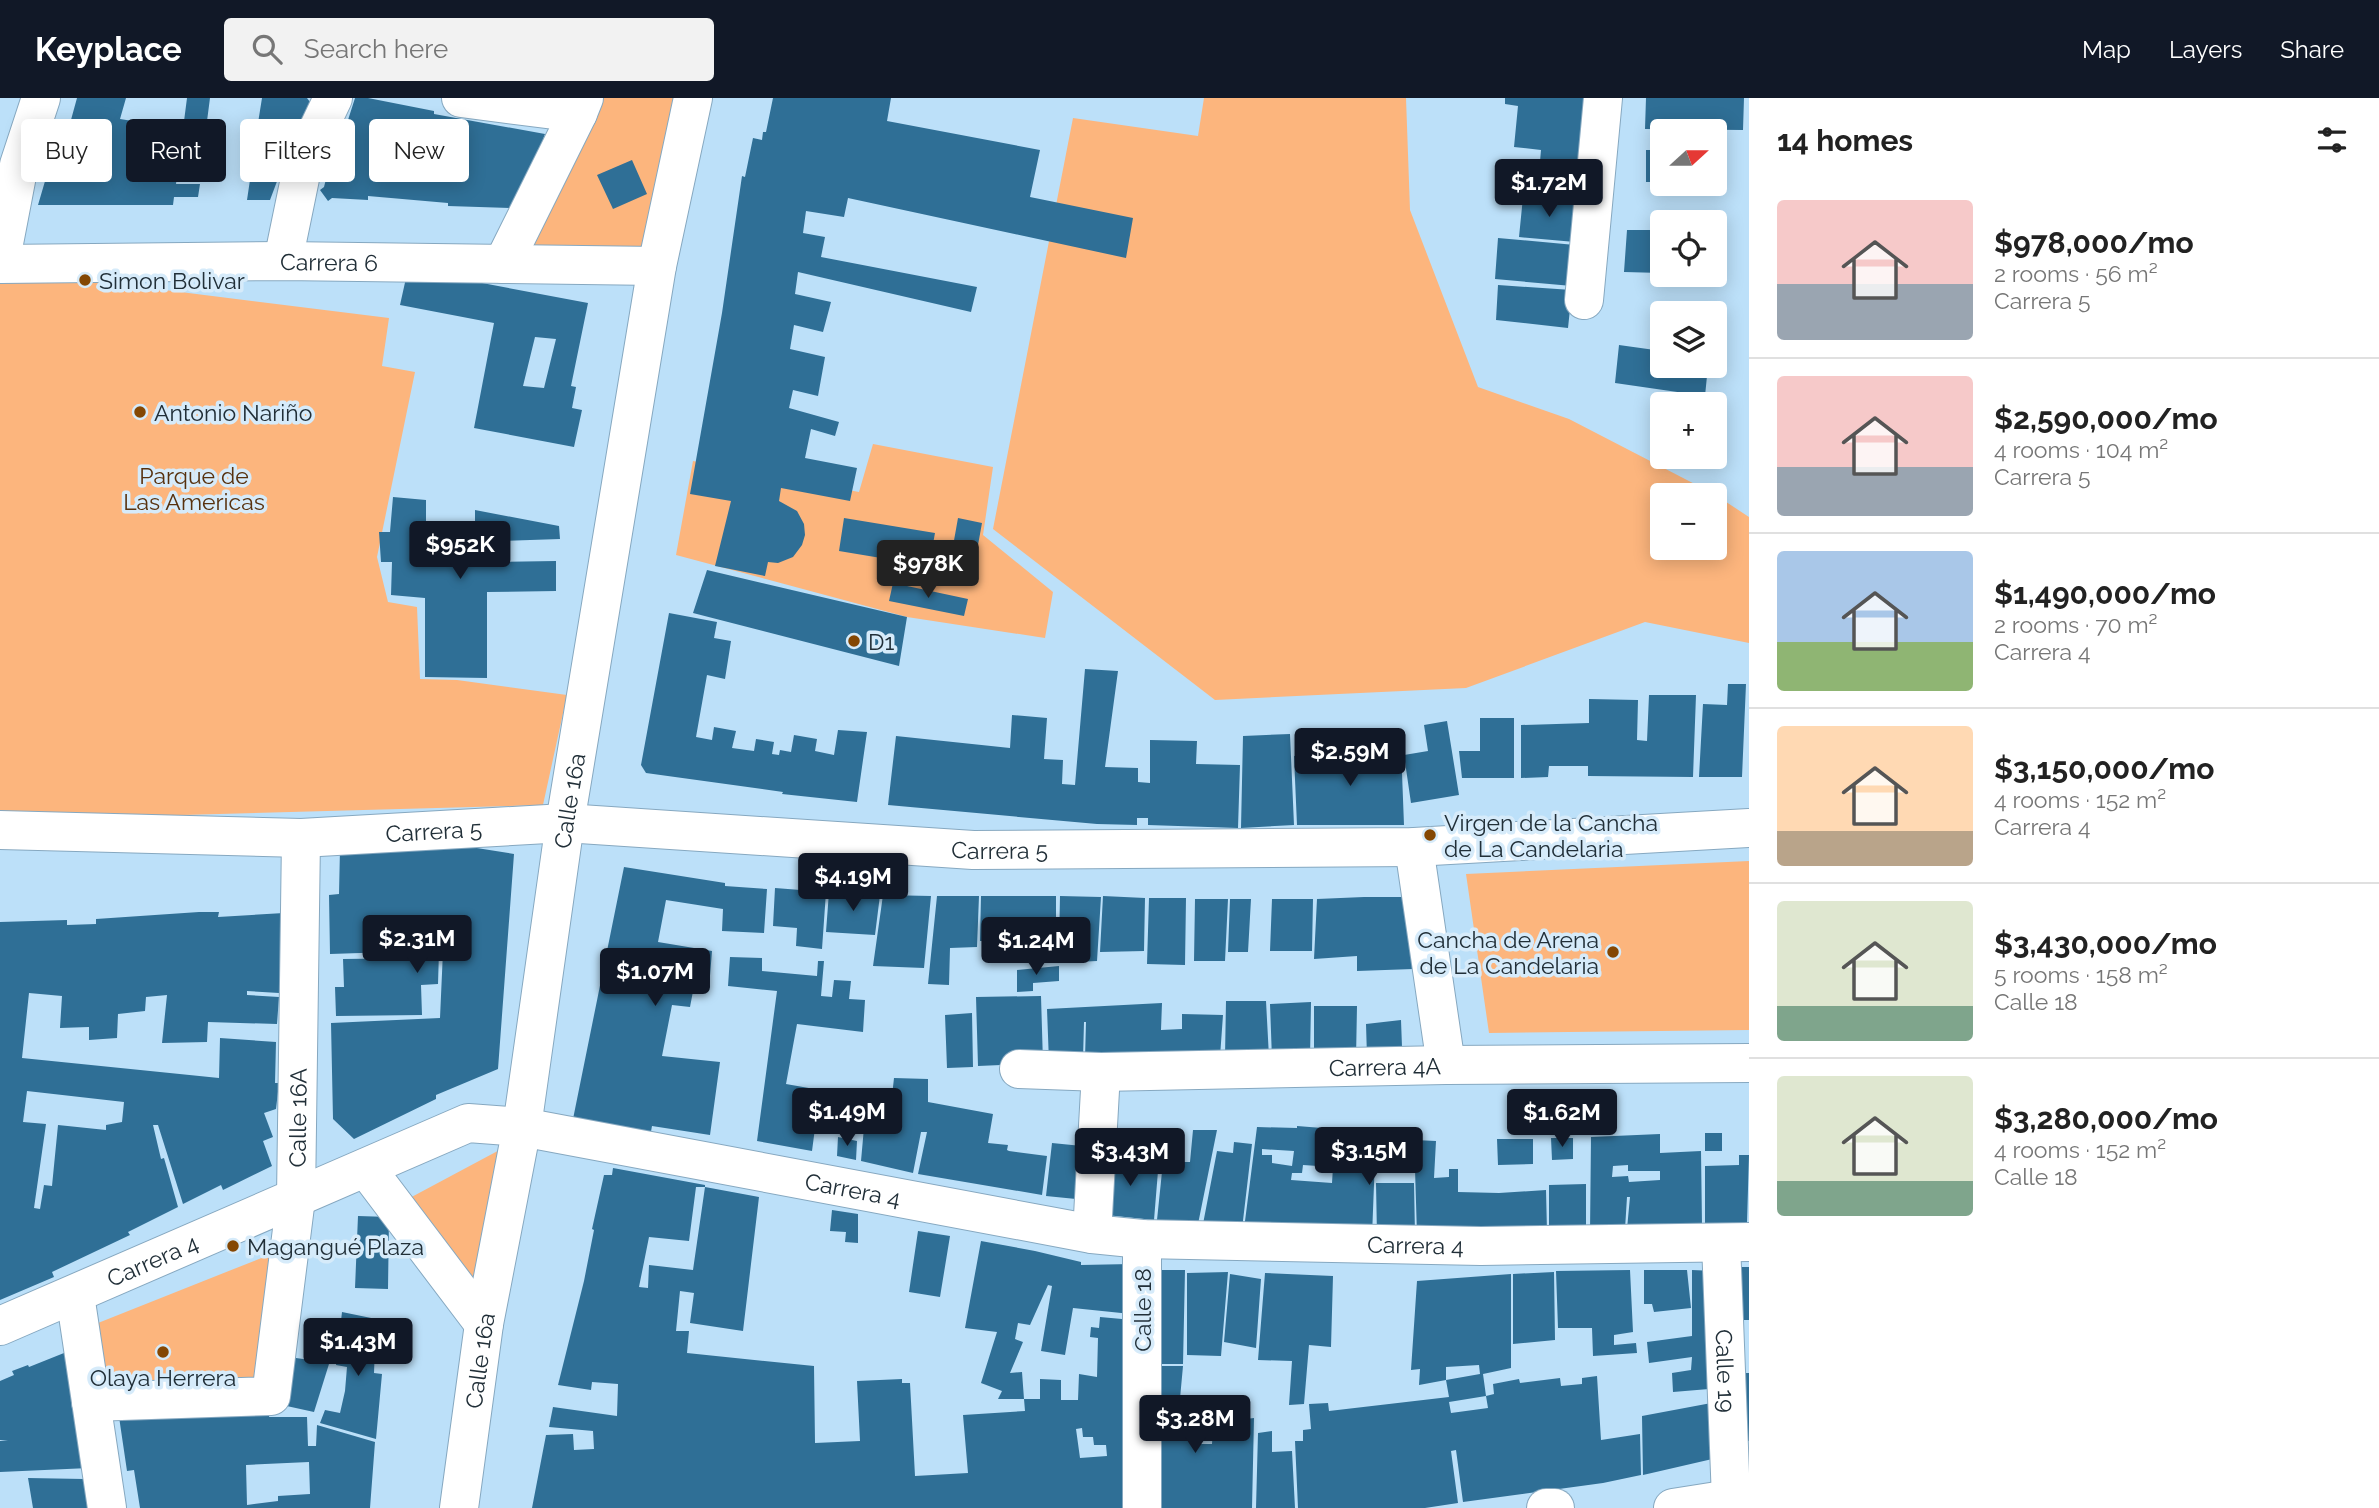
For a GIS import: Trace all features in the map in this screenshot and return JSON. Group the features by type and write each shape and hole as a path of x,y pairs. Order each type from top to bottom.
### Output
{"street":[{"path":"0,264 19,165 41,98"},
{"path":"282,261 304,159 332,98"},
{"path":"461,98 581,106 503,264"},
{"name":"Calle 16a","path":"459,1508 484,1324 522,1127 565,823 657,266 693,98"},
{"path":"1584,300 1603,98"},
{"name":"Carrera 6","path":"0,264 282,261 657,266"},
{"name":"Carrera 5","path":"0,830 301,838 565,823 973,850 1414,847 1749,828"},
{"name":"Calle 16A","path":"91,1402 271,1396 296,1198 301,838"},
{"path":"1414,847 1446,1065"},
{"name":"Carrera 4A","path":"1019,1069 1101,1072 1446,1065 1749,1063"},
{"path":"1092,1234 1101,1072"},
{"name":"Carrera 4","path":"0,1325 75,1295 468,1123 522,1127 1092,1234 1142,1239 1481,1246 1735,1242"},
{"path":"366,1168 484,1324"},
{"name":"Calle 18","path":"1142,1239 1142,1508"},
{"name":"Calle 19","path":"1735,1242 1740,1497"},
{"path":"75,1295 107,1508"},
{"path":"1673,1508 1740,1497"},
{"path":"1546,1508 1555,1508"}],"green space":[{"path":"589,98 681,98 648,251 518,245"},
{"path":"1204,98 1406,98 1410,210 1478,387 1569,419 1650,461 1650,469 1666,469 1693,483 1650,483 1650,560 1727,560 1727,503 1749,517 1749,643 1645,622 1466,688 1215,700 993,529 1073,118 1198,136"},
{"name":"Parque de Las Americas","path":"0,274 85,280 389,318 382,366 415,372 377,557 388,602 417,607 420,679 457,680 567,695 543,805 0,820"},
{"path":"873,444 993,467 983,535 1053,592 1045,638 907,617 676,555 693,461 859,492"},
{"name":"Cancha de Arena de La Candelaria","path":"1749,861 1749,1030 1489,1033 1466,874"},
{"path":"507,1146 472,1287 406,1200"},
{"path":"284,1249 262,1390 119,1396 100,1376 93,1325"}],"building":[{"path":"77,98 126,98 120,119 126,120 126,182 200,184 198,197 174,197 173,205 38,205 45,182 112,182 112,119 71,119"},
{"path":"187,98 210,98 207,119 184,119"},
{"path":"262,98 307,98 310,102 305,119 259,119"},
{"path":"355,98 368,98 462,119 369,119 369,182 469,182 469,120 545,134 522,200 512,208 448,206 448,203 368,196 368,200 332,198 328,201 320,190 325,182 355,182 355,119 348,119"},
{"path":"773,98 891,98 887,121 1040,150 1030,197 1133,218 1126,258 848,198 844,217 806,211 803,233 825,237 821,257 977,287 971,312 798,272 795,294 831,302 823,332 794,325 790,349 825,357 818,396 793,390 789,408 839,422 835,436 811,429 805,458 857,468 850,501 781,488 779,501 797,511 804,524 805,535 802,545 793,557 778,563 768,562 765,576 715,566 731,501 690,494 722,313 742,176 745,177 753,138 762,140 763,132 766,132"},
{"path":"1505,98 1599,98 1579,199 1537,196 1541,150 1514,147 1518,106 1505,104"},
{"path":"1646,98 1744,98 1743,130 1727,130 1727,119 1650,119 1650,129 1645,129"},
{"path":"1646,150 1650,150 1650,182 1646,182"},
{"path":"632,160 647,194 613,209 597,175"},
{"path":"250,182 277,182 270,200 247,200"},
{"path":"1523,197 1579,201 1575,242 1519,237"},
{"path":"1627,230 1650,230 1650,273 1624,272"},
{"path":"1498,238 1575,245 1572,286 1495,279"},
{"path":"408,269 588,303 571,386 576,387 572,408 582,410 574,447 474,428 494,323 400,305","holes":["535,337 556,339 544,388 523,386"]},
{"path":"1498,285 1572,290 1568,328 1496,320"},
{"path":"1619,345 1650,349 1650,378 1707,378 1705,392 1677,392 1615,383"},
{"path":"393,497 426,500 426,545 475,544 475,510 559,526 560,539 497,541 498,562 556,561 556,591 487,592 487,678 425,677 425,598 391,595 392,562 381,562 379,532 390,532"},
{"path":"844,518 935,533 929,566 839,551"},
{"path":"958,518 982,523 972,578 948,574"},
{"name":"D1","path":"707,570 907,617 899,666 693,613"},
{"path":"893,583 968,599 964,616 889,601"},
{"path":"669,613 717,622 714,638 731,641 725,679 707,675 696,737 712,740 714,727 736,731 732,748 754,751 756,739 774,742 772,754 779,755 780,750 791,752 794,735 817,739 815,751 834,755 838,730 867,732 857,802 782,794 783,792 646,773 641,765"},
{"path":"1085,669 1118,671 1105,767 1138,768 1138,782 1150,783 1150,740 1197,741 1196,764 1240,765 1238,828 1148,825 1148,818 1137,818 1137,825 1097,824 888,805 896,736 1010,748 1012,715 1047,718 1044,759 1063,760 1062,784 1075,785"},
{"path":"1728,684 1746,684 1742,777 1699,777 1703,704 1727,705"},
{"path":"1649,695 1696,695 1693,777 1588,776 1588,766 1549,766 1548,777 1521,778 1521,725 1589,723 1589,699 1638,700 1637,740 1647,741"},
{"path":"1480,718 1514,718 1514,778 1462,778 1459,751 1480,751"},
{"path":"1447,721 1459,795 1411,803 1404,755 1428,751 1424,725"},
{"path":"1290,734 1294,825 1241,828 1243,736"},
{"path":"1401,747 1404,825 1297,825 1294,756 1348,752 1347,749"},
{"path":"445,843 514,854 498,1069 436,1095 436,1099 354,1139 333,1119 331,1023 440,1018 443,951 439,951 438,984 421,985 422,1015 336,1016 335,987 344,987 343,959 421,958 421,951 330,954 329,895 339,894 340,849"},
{"path":"624,867 725,883 725,886 767,889 764,933 722,931 723,909 666,900 658,942 712,951 709,988 694,986 690,1007 672,1005 662,1056 720,1062 710,1135 652,1126 650,1137 614,1131 615,1125 573,1119"},
{"path":"775,888 826,892 822,949 796,946 797,928 773,926"},
{"path":"829,892 880,895 875,935 826,932"},
{"path":"883,895 931,896 924,968 873,966"},
{"path":"937,896 979,896 977,947 950,948 949,985 928,984"},
{"path":"981,896 1056,896 1056,960 1017,962 1017,941 980,941"},
{"path":"1060,896 1101,897 1097,961 1076,962 1076,946 1059,946"},
{"path":"1103,896 1145,898 1144,951 1100,952"},
{"path":"1421,897 1413,969 1357,971 1357,956 1314,959 1317,899"},
{"path":"1149,898 1186,898 1185,965 1147,964"},
{"path":"1195,899 1228,899 1225,961 1194,961"},
{"path":"1230,899 1251,899 1248,952 1228,952"},
{"path":"1272,899 1313,899 1312,951 1270,951"},
{"path":"199,912 219,912 218,917 284,913 279,993 247,991 247,995 279,997 277,1024 208,1022 207,1042 162,1043 167,995 146,997 145,1011 118,1014 117,1038 89,1040 89,1027 60,1028 62,996 29,993 22,1058 219,1078 220,1038 276,1042 275,1083 279,1083 276,1109 264,1113 273,1137 263,1141 272,1166 223,1190 221,1185 183,1204 158,1125 153,1125 161,1159 164,1158 178,1207 128,1232 130,1235 52,1272 54,1277 0,1300 0,922 67,920 67,925 96,924 96,919","holes":["27,1091 124,1102 122,1122 106,1125 106,1130 58,1125 52,1186 44,1185 40,1209 34,1208 46,1124 23,1122"]},
{"path":"730,957 762,958 762,971 817,976 818,961 824,961 821,996 832,997 834,980 851,981 849,999 865,1000 863,1032 797,1024 786,1084 820,1090 812,1151 757,1141 777,991 728,986"},
{"path":"1059,966 1059,981 1033,983 1033,991 1017,992 1017,970"},
{"path":"1041,996 1043,1063 978,1066 976,997"},
{"path":"1226,1001 1266,1001 1269,1057 1225,1057"},
{"path":"1311,1002 1310,1059 1272,1059 1270,1004"},
{"path":"1162,1003 1161,1030 1182,1029 1182,1014 1223,1015 1220,1057 1085,1059 1084,1022 1083,1059 1049,1062 1047,1009"},
{"path":"1314,1006 1357,1006 1356,1059 1314,1058"},
{"path":"972,1013 973,1067 947,1068 945,1015"},
{"path":"1401,1020 1402,1047 1367,1057 1366,1024"},
{"path":"894,1078 928,1079 928,1102 993,1114 988,1143 1008,1145 1009,1151 1047,1156 1042,1195 918,1174 927,1132 921,1132 913,1173 861,1161 867,1094 892,1096"},
{"path":"1257,1127 1396,1131 1396,1136 1415,1136 1415,1140 1436,1141 1434,1178 1449,1177 1449,1169 1458,1169 1458,1192 1546,1190 1547,1232 1417,1235 1415,1169 1377,1164 1376,1133 1372,1236 1244,1229","holes":["1262,1149 1294,1151 1292,1166 1272,1163 1272,1155 1262,1155","1303,1165 1333,1167 1332,1183 1291,1180 1292,1173 1302,1173"]},
{"path":"1193,1130 1217,1130 1198,1224 1157,1220 1163,1162 1190,1162"},
{"path":"1705,1133 1722,1133 1722,1151 1705,1151"},
{"path":"1660,1134 1660,1153 1701,1151 1702,1226 1627,1229 1630,1197 1627,1197 1625,1229 1590,1233 1591,1137","holes":["1628,1165 1628,1171 1660,1171 1660,1180 1629,1182 1628,1176 1612,1177 1613,1166"]},
{"path":"838,1137 857,1141 856,1160 837,1156"},
{"path":"1551,1138 1573,1138 1573,1159 1552,1160"},
{"path":"1497,1139 1533,1139 1533,1164 1498,1165"},
{"path":"1234,1142 1252,1144 1242,1229 1203,1224 1217,1151 1233,1153"},
{"path":"1052,1143 1092,1147 1086,1200 1046,1196"},
{"path":"1110,1149 1133,1151 1132,1168 1158,1171 1154,1220 1106,1215"},
{"path":"1739,1155 1749,1155 1747,1223 1705,1226 1705,1166 1739,1165"},
{"path":"613,1168 759,1197 743,1331 690,1323 694,1293 680,1291 676,1331 689,1331 687,1353 814,1366 815,1443 860,1441 857,1381 902,1379 902,1383 910,1383 915,1476 968,1473 963,1415 1025,1411 1024,1399 1040,1399 1040,1379 1061,1380 1061,1400 1078,1400 1079,1374 1097,1377 1098,1338 1090,1337 1091,1327 1099,1328 1100,1317 1133,1320 1134,1508 532,1508 546,1435 573,1434 574,1450 594,1449 593,1431 549,1427 553,1407 617,1416 618,1384 592,1382 591,1390 558,1385 584,1281 604,1175 612,1175","holes":["696,1187 705,1187 693,1270 649,1265 648,1288 639,1287 649,1237 689,1241","1082,1428 1083,1437 1093,1437 1094,1445 1106,1445 1107,1456 1080,1458 1076,1429"]},
{"path":"1376,1183 1414,1183 1415,1235 1377,1236"},
{"path":"1586,1184 1586,1230 1549,1231 1549,1185"},
{"path":"832,1210 858,1214 858,1243 845,1242 846,1232 830,1231"},
{"path":"358,1216 389,1217 388,1289 355,1288"},
{"path":"918,1231 950,1236 940,1297 909,1292"},
{"path":"981,1241 1081,1262 1081,1265 1131,1264 1131,1314 1073,1308 1065,1355 1041,1351 1052,1286 1048,1285 1030,1325 1018,1323 1015,1339 1023,1342 1010,1373 1022,1372 1024,1399 998,1399 1002,1391 981,1383 997,1332 965,1328"},
{"path":"1730,1267 1749,1267 1749,1320 1740,1320"},
{"path":"1152,1270 1185,1270 1183,1364 1151,1364"},
{"path":"1630,1270 1633,1332 1614,1335 1614,1345 1636,1343 1637,1353 1593,1356 1592,1328 1558,1328 1556,1271"},
{"path":"1644,1270 1687,1270 1691,1308 1654,1312 1652,1304 1644,1304"},
{"path":"1692,1270 1715,1271 1721,1388 1673,1392 1672,1373 1691,1370 1692,1357 1649,1363 1647,1342 1692,1336"},
{"path":"1228,1272 1221,1356 1187,1355 1187,1273"},
{"path":"1554,1272 1555,1340 1513,1344 1513,1274"},
{"path":"1265,1273 1333,1276 1331,1347 1309,1345 1304,1404 1289,1405 1292,1361 1258,1360"},
{"path":"1230,1274 1261,1279 1256,1348 1224,1342"},
{"path":"1511,1274 1511,1368 1483,1374 1486,1396 1494,1394 1493,1384 1519,1379 1520,1383 1560,1378 1561,1386 1582,1384 1582,1378 1597,1376 1601,1440 1640,1434 1641,1475 1603,1483 1463,1502 1456,1450 1451,1451 1458,1503 1425,1508 1298,1508 1295,1441 1303,1441 1303,1430 1311,1429 1309,1404 1328,1403 1329,1411 1449,1397 1446,1380 1419,1385 1420,1369 1411,1370 1417,1281","holes":["1479,1365 1480,1374 1446,1380 1446,1367","1486,1396 1488,1408 1451,1413 1449,1402"]},
{"path":"342,1312 376,1319 374,1373 382,1374 376,1439 320,1423 325,1410 340,1413 345,1391 347,1367 336,1365"},
{"path":"312,1343 332,1346 314,1412 273,1403 289,1357 310,1360"},
{"path":"74,1349 89,1468 0,1472 0,1441 8,1441 0,1440 0,1381 14,1375 12,1371"},
{"path":"1735,1365 1745,1365 1744,1373 1749,1373 1749,1441 1736,1442"},
{"path":"1153,1366 1183,1366 1177,1431 1197,1435 1197,1444 1212,1444 1214,1410 1226,1410 1226,1438 1237,1437 1237,1420 1254,1418 1252,1508 1147,1508"},
{"path":"1722,1401 1721,1457 1643,1475 1642,1416"},
{"path":"118,1410 270,1412 269,1417 307,1417 308,1446 316,1446 317,1425 375,1442 370,1508 140,1508 134,1470 127,1471","holes":["309,1462 310,1494 278,1496 278,1501 247,1505 246,1465"]},
{"path":"1272,1431 1272,1452 1292,1451 1295,1508 1256,1508 1258,1433"},
{"path":"28,1478 84,1479 88,1508 33,1508"}],"place":[{"name":"Simon Bolivar","path":"85,280"},
{"name":"Antonio Nariño","path":"140,412"},
{"name":"D1","path":"854,641"},
{"name":"Virgen de la Cancha de La Candelaria","path":"1430,835"},
{"name":"Cancha de Arena de La Candelaria","path":"1613,952"},
{"name":"Magangué Plaza","path":"233,1246"},
{"name":"Olaya Herrera","path":"163,1352"}]}
